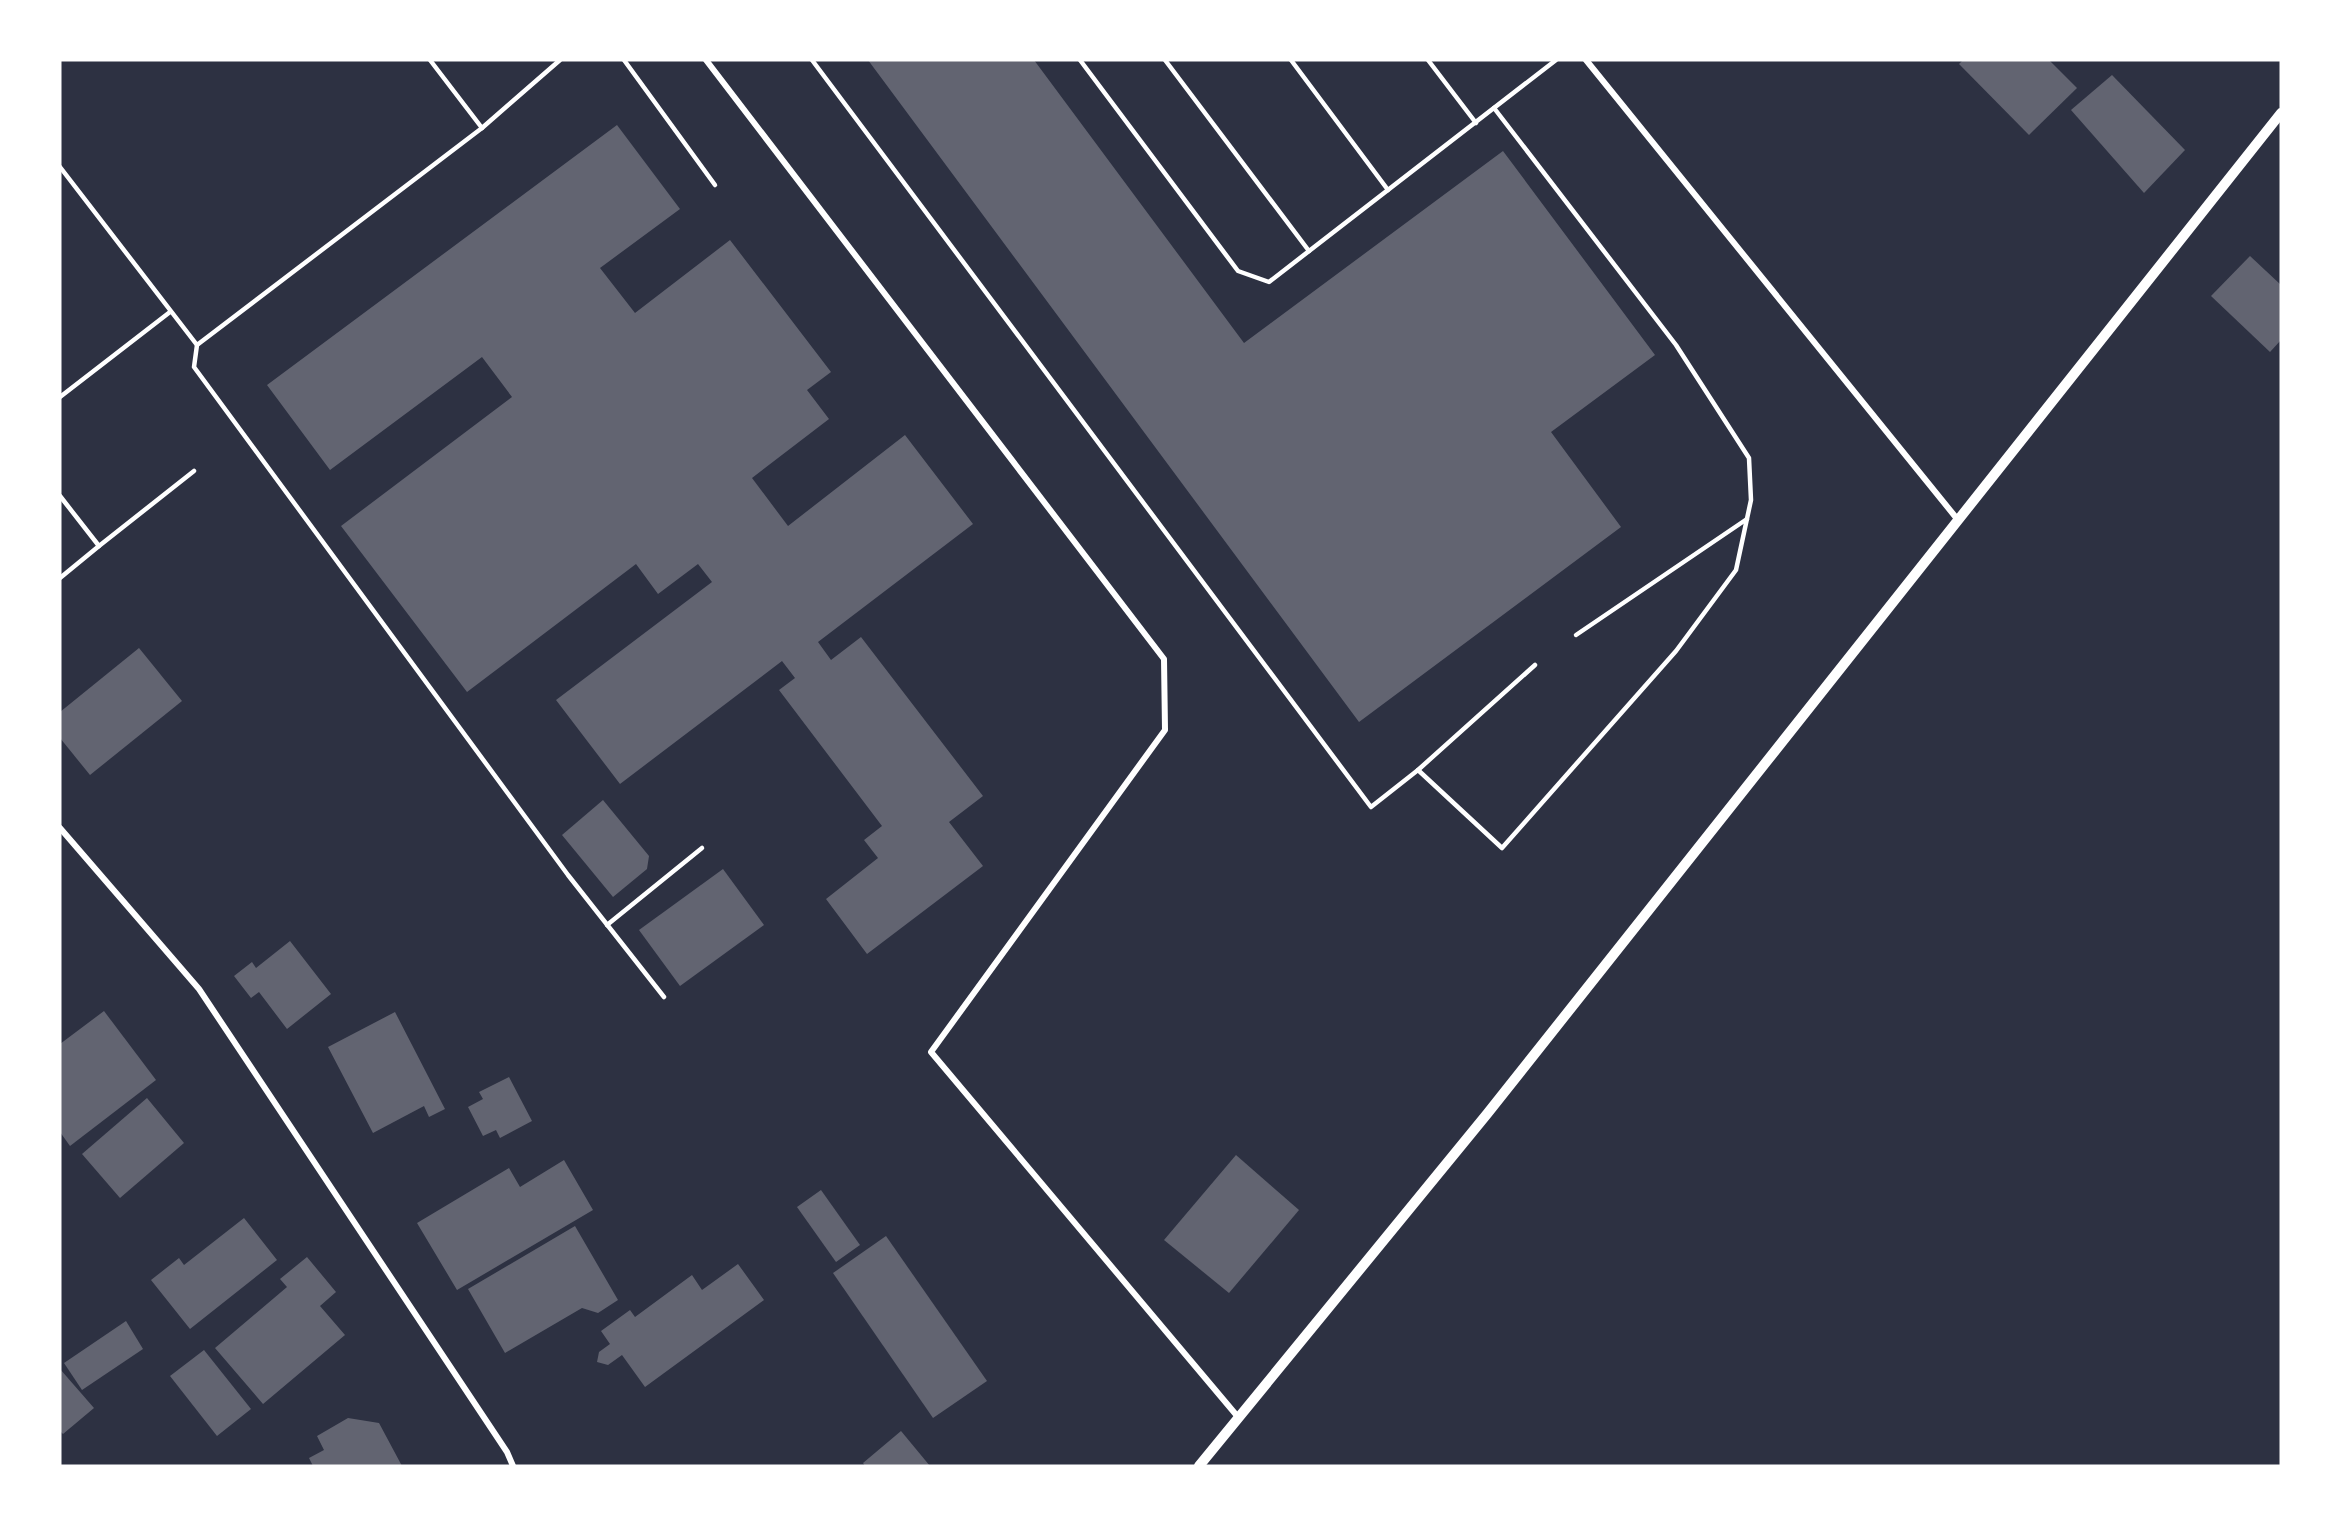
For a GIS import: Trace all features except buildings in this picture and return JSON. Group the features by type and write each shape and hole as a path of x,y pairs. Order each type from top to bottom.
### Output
{"street":[{"path":"706,60 1164,659 1165,730 931,1052 1238,1417"},
{"path":"1586,60 1958,520"},
{"path":"1199,1466 1487,1114 2281,113"},
{"path":"60,828 199,989 501,1442 513,1466"}],"lane":[{"path":"430,60 482,128"},
{"path":"560,60 482,128 197,345 194,368 607,925 664,997"},
{"path":"624,60 715,185"},
{"path":"812,60 1371,807 1418,770 1535,666"},
{"path":"1080,60 1238,271 1269,282 1556,60"},
{"path":"1165,60 1309,251"},
{"path":"1291,60 1388,190"},
{"path":"1428,60 1476,123"},
{"path":"1418,770 1502,848 1676,651 1736,570 1751,500 1749,458 1676,345 1494,108"},
{"path":"60,167 197,345"},
{"path":"60,396 170,312"},
{"path":"60,578 194,471"},
{"path":"60,496 99,546"},
{"path":"1576,635 1748,518"},
{"path":"607,925 702,848"}]}
